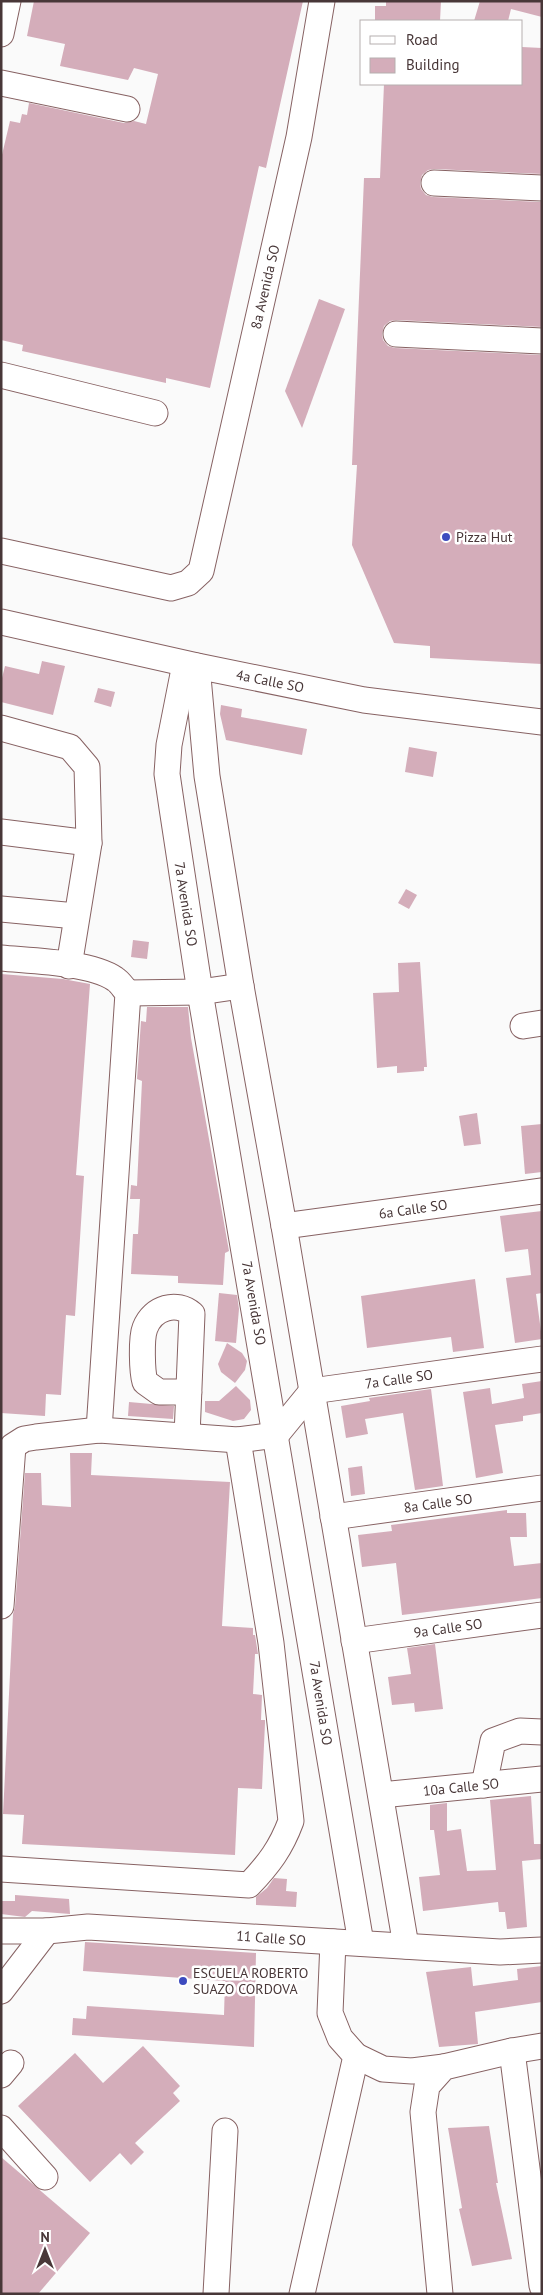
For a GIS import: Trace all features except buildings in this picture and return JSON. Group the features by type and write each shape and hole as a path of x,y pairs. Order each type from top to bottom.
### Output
{"street":[{"path":"1,34 8,1"},
{"name":"8a Avenida SO","path":"1,551 171,588 188,583 201,571 300,137 322,1"},
{"path":"1,83 127,109"},
{"path":"434,183 542,188"},
{"path":"396,334 542,342"},
{"path":"1,375 155,413"},
{"name":"4a Calle SO","path":"1,622 191,665 364,700 542,722"},
{"path":"191,665 241,986 284,1226 406,1946"},
{"name":"7a Avenida SO","path":"191,665 169,745 167,774 200,992 360,1943"},
{"path":"1,728 70,747 87,767 89,843 69,966"},
{"path":"1,832 89,843"},
{"path":"1,909 76,916"},
{"path":"1,958 69,966 100,972 116,980 128,993 99,1430"},
{"path":"128,993 200,992 241,986"},
{"name":"6a Calle SO","path":"284,1226 542,1191"},
{"name":"7a Calle SO","path":"312,1391 542,1359"},
{"path":"1,1606 13,1446 24,1439 99,1430 238,1440 276,1435 312,1391"},
{"path":"187,1436 189,1392"},
{"path":"1,1869 250,1885 270,1863 283,1843 291,1821 289,1801 271,1643 238,1440"},
{"name":"8a Calle SO","path":"333,1517 542,1488"},
{"name":"9a Calle SO","path":"354,1641 542,1615"},
{"path":"484,1785 493,1742 505,1735 520,1731 542,1732"},
{"name":"10a Calle SO","path":"381,1795 542,1779"},
{"name":"11 Calle SO","path":"1,1931 47,1931 88,1926 500,1952 542,1950"},
{"path":"1,1991 47,1931"},
{"path":"333,1942 330,2013 340,2038 356,2056 383,2069 412,2071 444,2067 512,2050 542,2046"},
{"path":"512,2050 542,2286"},
{"path":"302,2294 356,2056"},
{"path":"440,2294 424,2112 427,2086 444,2067"},
{"path":"1,2128 45,2176"},
{"path":"216,2294 225,2131"}],"place":[{"name":"Pizza Hut","path":"446,537"},
{"name":"ESCUELA ROBERTO SUAZO CORDOVA","path":"183,1981"}]}
